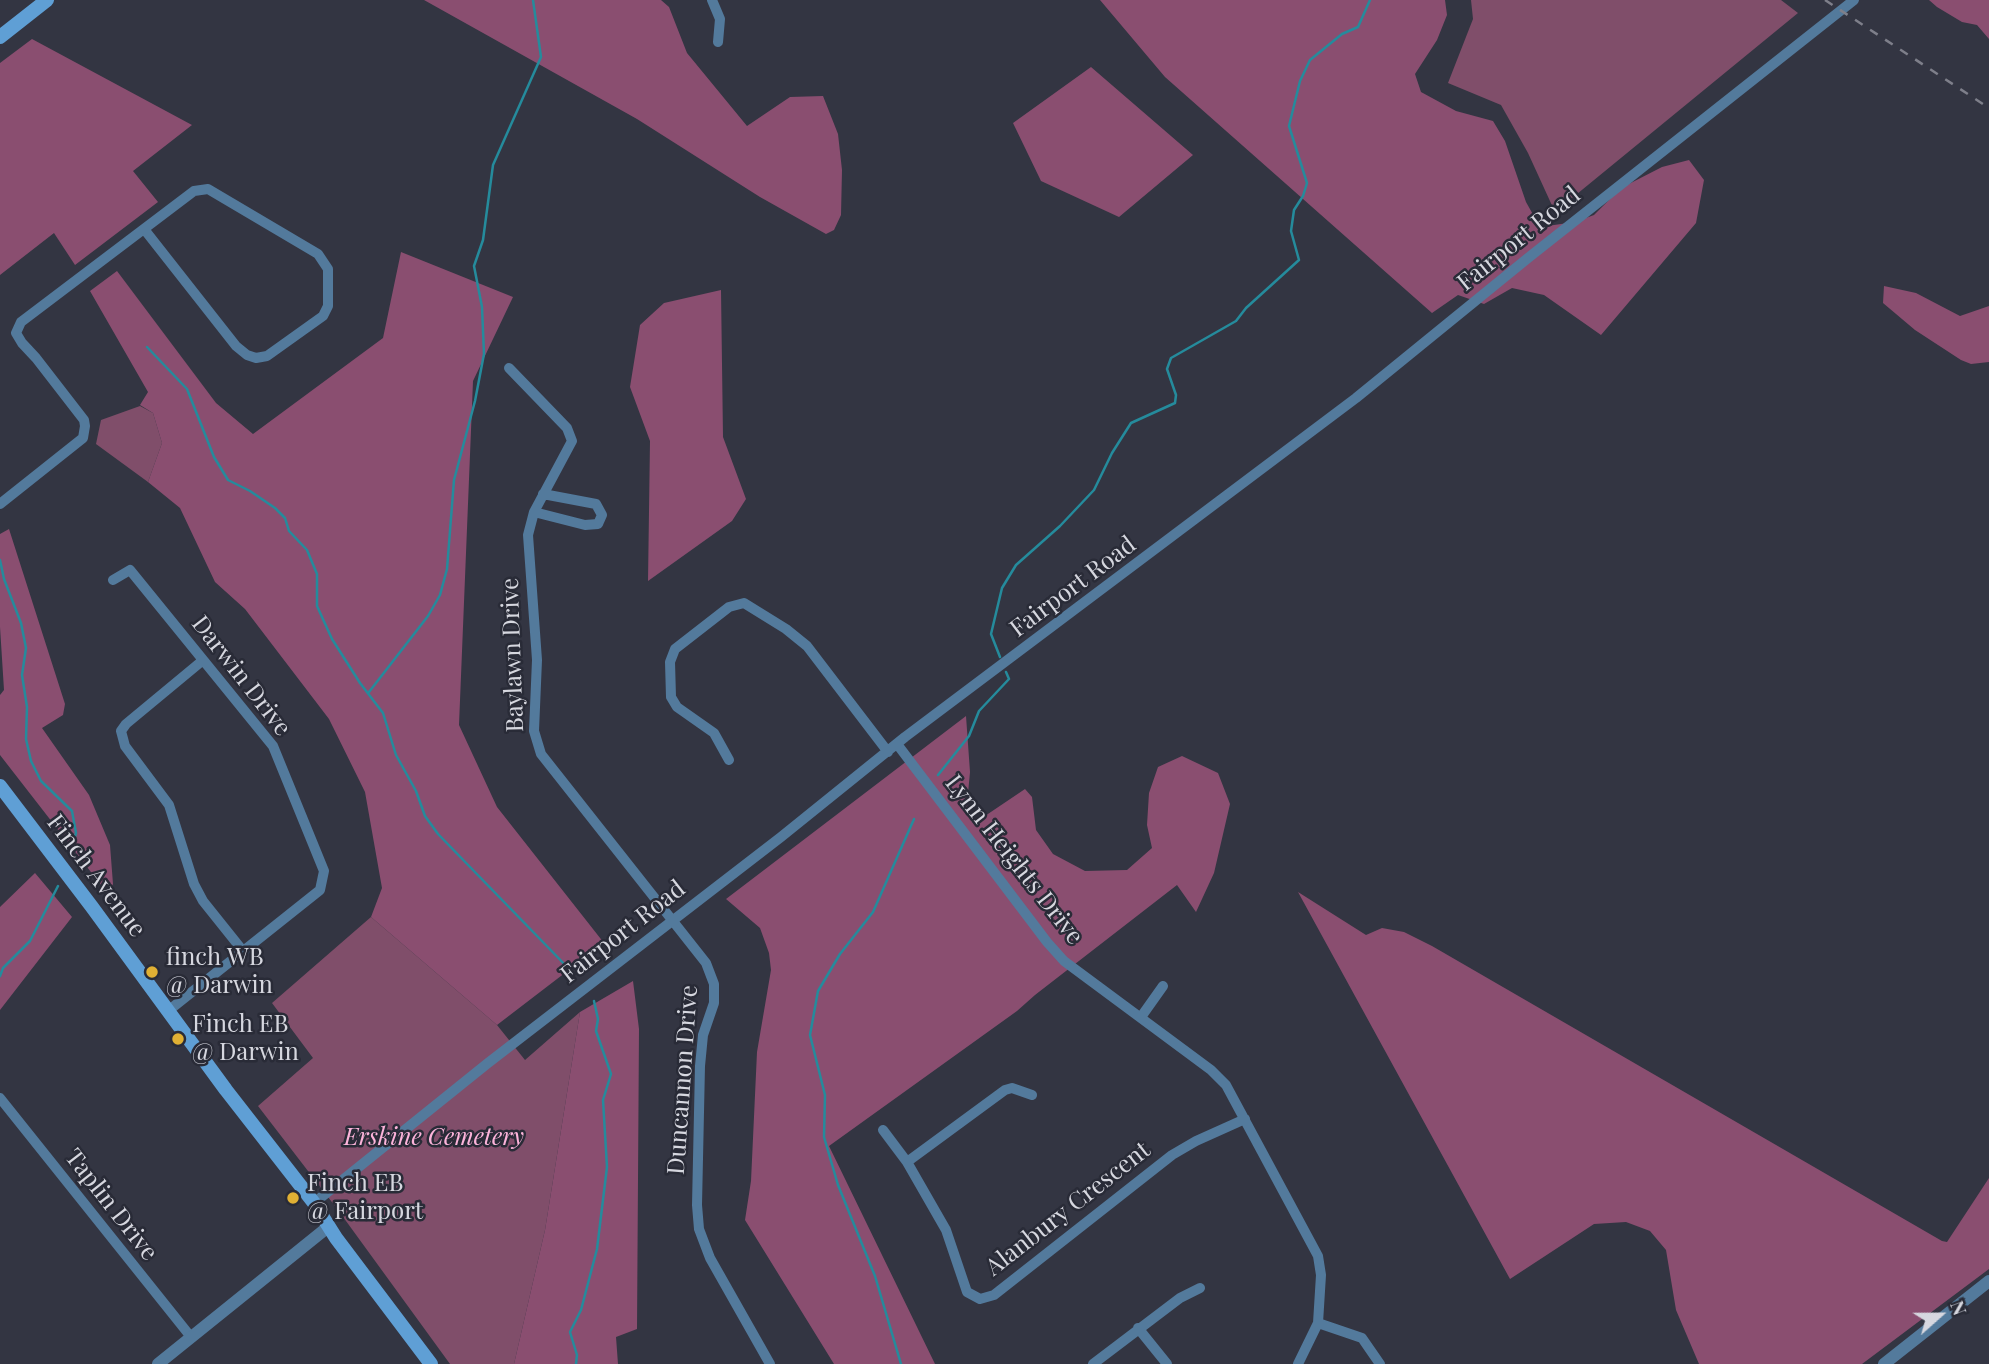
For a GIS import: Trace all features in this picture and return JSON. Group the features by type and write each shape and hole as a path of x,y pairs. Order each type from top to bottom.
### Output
{"main road":[{"path":"0,37 47,0"},
{"name":"Finch Avenue","path":"0,786 6,803 314,1203 328,1227 431,1364"}],"street":[{"path":"712,0 720,19 718,42"},
{"name":"Fairport Road","path":"314,1203 488,1063 897,744 1356,398 1854,0"},
{"path":"0,504 83,438 85,426 84,421 36,358 22,344 16,333 21,322 194,191 208,189 318,254 328,269 328,306 323,316 267,356 256,358 247,355 236,346 145,229"},
{"name":"Baylawn Drive","path":"509,368 567,428 572,441 534,512 528,534 537,660 534,731 541,754 672,920"},
{"path":"534,512 585,525 598,524 602,515 596,504 543,494"},
{"name":"Darwin Drive","path":"113,580 130,570 273,746 324,871 320,890 168,1011"},
{"path":"729,760 714,733 677,706 671,697 670,662 675,649 729,607 744,603 786,629 807,646 888,752"},
{"path":"202,661 121,731 125,746 169,805 194,884 203,901 243,951"},
{"name":"Lynn Heights Drive","path":"897,744 1046,942 1064,961 1211,1070 1226,1085 1318,1256 1321,1275 1318,1323 1298,1364"},
{"name":"Duncannon Drive","path":"672,920 706,963 714,984 715,1003 703,1035 700,1066 697,1205 699,1229 710,1258 770,1364"},
{"path":"1141,1017 1163,986"},
{"path":"906,1163 1005,1090 1012,1088 1032,1095"},
{"name":"Taplin Drive","path":"0,1098 191,1337"},
{"name":"Alanbury Crescent","path":"883,1130 946,1230 967,1292 980,1299 994,1295 1172,1155 1245,1119"},
{"path":"158,1364 328,1227"},
{"path":"1886,1364 1989,1281"},
{"path":"1093,1364 1180,1297 1200,1288"},
{"path":"1318,1323 1363,1338 1380,1364"},
{"path":"1138,1328 1167,1364"}],"green space":[{"path":"1471,0 1781,0 1798,13 1555,212 1528,153 1501,105 1448,83 1473,19"},
{"path":"140,406 153,413 162,443 148,482 96,444 101,420"},
{"name":"Erskine Cemetery","path":"371,917 497,1025 525,1060 580,1012 545,1230 514,1364 450,1364 258,1106 313,1058 272,1003"}],"shaded area":[{"path":"424,0 661,0 669,7 687,53 747,126 790,97 823,96 838,134 842,170 841,215 834,230 826,234 760,197 637,119"},
{"path":"1100,0 1445,0 1447,15 1437,40 1415,74 1421,92 1456,111 1493,121 1505,141 1526,202 1540,227 1575,222 1594,215 1621,188 1662,167 1689,160 1704,180 1696,223 1601,335 1544,295 1512,288 1484,304 1458,295 1432,313 1165,77"},
{"path":"1929,0 1989,0 1989,39 1977,25 1962,22"},
{"path":"32,39 192,125 133,171 158,202 75,265 54,233 0,275 0,63"},
{"path":"1091,67 1193,155 1119,217 1041,181 1013,123"},
{"path":"401,252 513,297 473,381 459,725 497,807 604,943 497,1025 371,917 382,888 365,792 329,719 245,609 215,582 180,508 148,482 162,443 153,413 140,405 148,392 90,291 117,271 216,403 253,434 383,338"},
{"path":"1884,286 1916,293 1960,316 1989,306 1989,362 1971,364 1961,360 1915,330 1883,303"},
{"path":"721,290 723,437 746,499 732,521 648,581 650,441 630,387 640,325 664,303"},
{"path":"9,529 65,704 63,715 42,728 89,795 110,845 113,884 108,894 0,755 0,695 4,690 0,627 0,534"},
{"path":"966,716 970,772 967,804 971,820 979,820 1025,789 1032,797 1036,830 1053,854 1085,871 1127,870 1152,848 1147,825 1149,793 1158,767 1182,756 1218,773 1230,804 1214,873 1196,912 1177,885 1017,1011 829,1146 935,1364 834,1364 745,1220 751,1181 757,1052 771,970 769,953 760,928 726,899"},
{"path":"35,873 72,917 0,1010 0,907"},
{"path":"1298,892 1366,935 1382,928 1404,932 1432,946 1942,1241 1947,1242 1989,1178 1989,1269 1862,1364 1699,1364 1676,1310 1666,1250 1650,1231 1626,1222 1594,1224 1510,1279"},
{"path":"633,981 639,1029 637,1329 616,1337 618,1364 514,1364 545,1230 580,1012"}],"waterway":[{"path":"369,692 428,616 440,595 447,569 454,480 475,401 484,354 482,307 474,266 483,240 493,165 541,57 533,0"},
{"path":"1000,657 991,634 1002,588 1016,565 1060,526 1094,490 1112,453 1131,423 1175,403 1176,395 1167,369 1171,358 1236,321 1246,308 1299,260 1291,231 1294,210 1307,183 1289,126 1300,81 1310,60 1342,34 1358,27 1370,0"},
{"path":"147,347 187,389 214,457 228,480 275,508 285,518 289,531 307,550 317,574 317,606 332,639 383,713 396,755 416,791 425,816 438,834 572,972"},
{"path":"0,560 4,579 21,623 26,648 22,675 27,707 26,739 31,761 41,781 72,811 76,833 70,855"},
{"path":"938,775 969,736 979,711 1009,679 1006,672"},
{"path":"901,1364 875,1276 838,1185 824,1137 825,1095 810,1035 818,991 840,954 873,912 914,819"},
{"path":"0,976 3,968 30,941 58,886"},
{"path":"576,1364 577,1355 570,1332 581,1310 597,1249 607,1167 603,1100 611,1074 596,1031 598,1019 594,1001"}],"railway":[{"path":"1825,0 1989,108"}],"place":[{"name":"finch WB @ Darwin","path":"152,972"},
{"name":"Finch EB @ Darwin","path":"178,1039"},
{"name":"Finch EB @ Fairport","path":"293,1198"}]}
